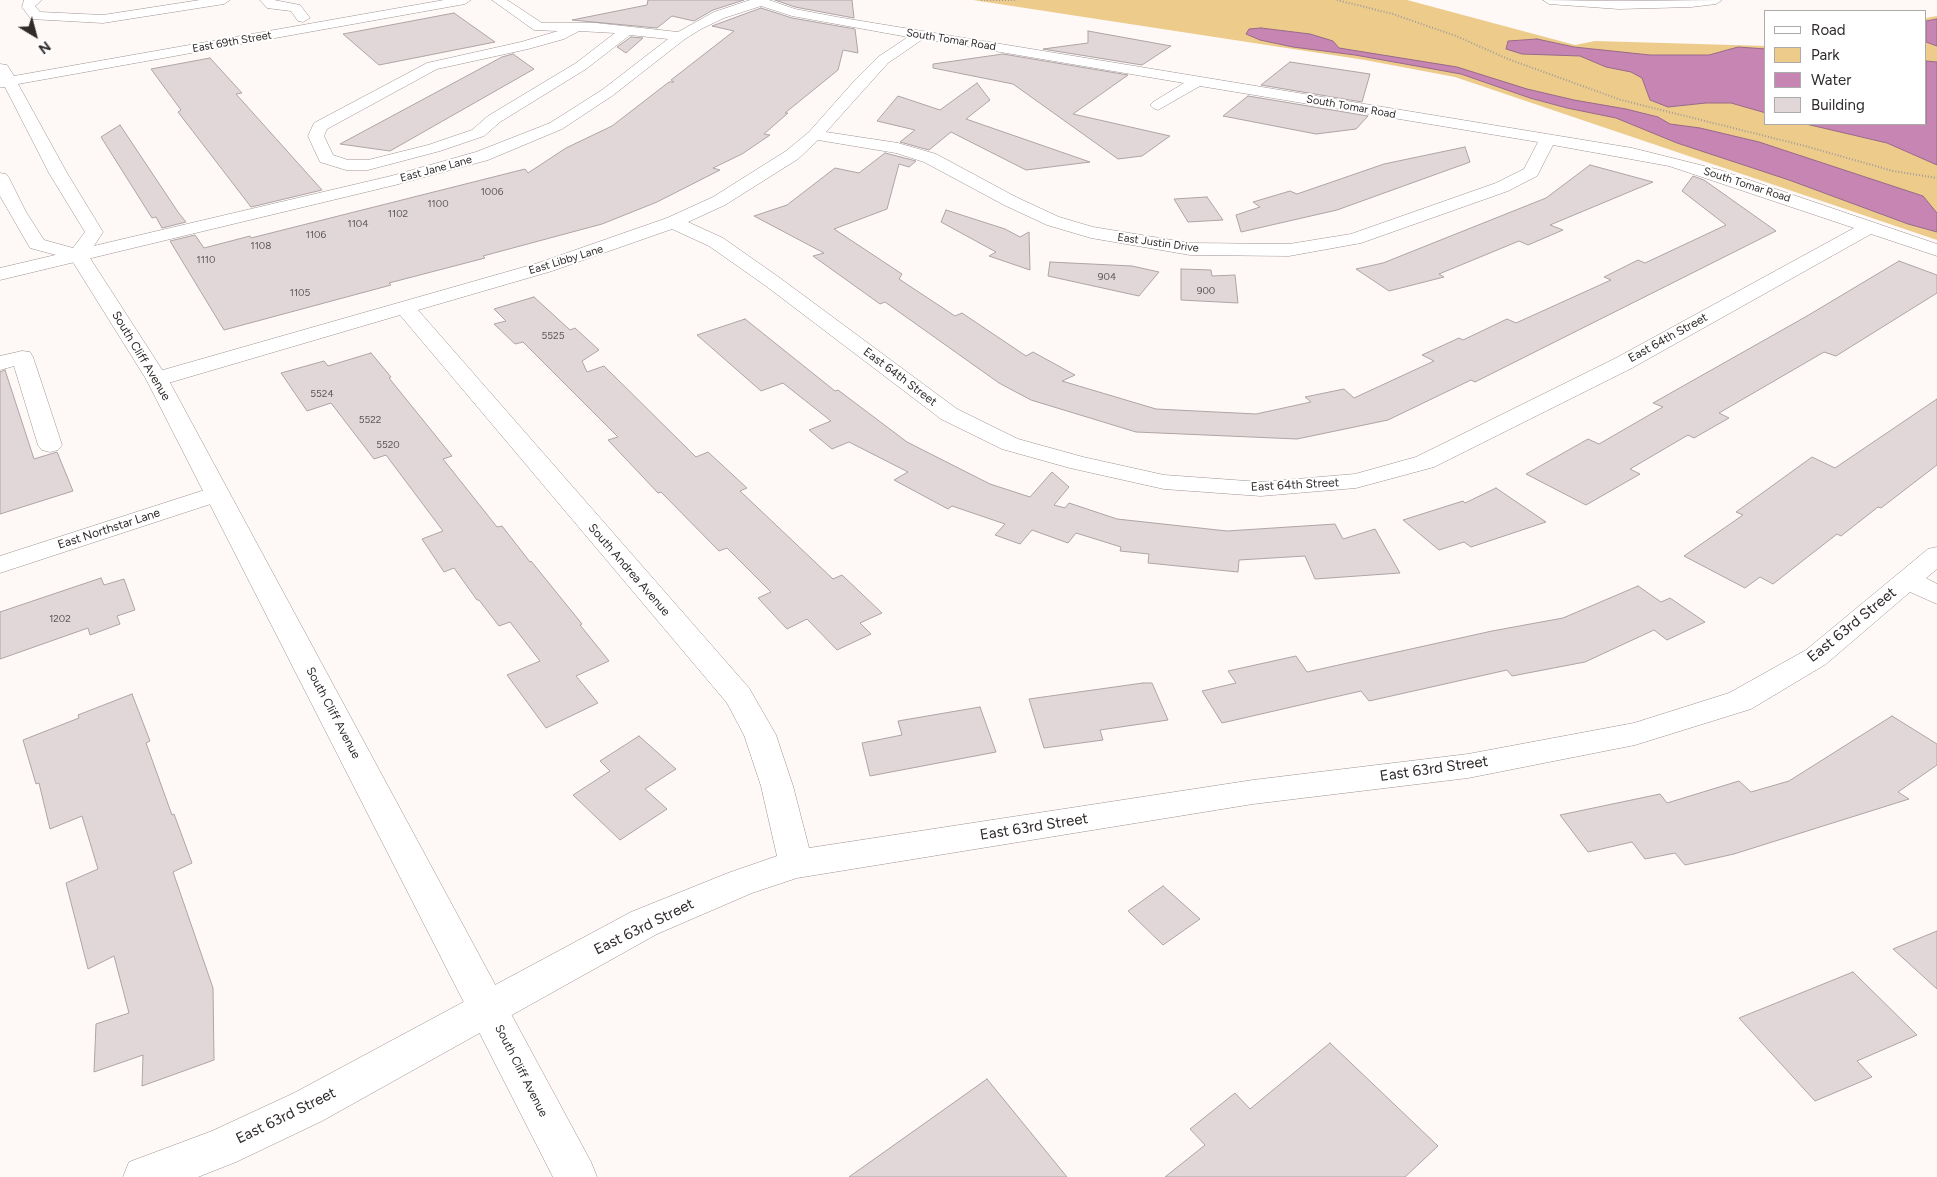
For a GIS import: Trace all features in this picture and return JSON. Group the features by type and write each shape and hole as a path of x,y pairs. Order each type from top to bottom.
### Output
{"street":[{"path":"36,0 29,3 28,7 36,16 78,18 112,18 208,1 224,0"},
{"path":"78,18 182,0"},
{"path":"266,0 272,5 295,8 303,18"},
{"name":"East 69th Street","path":"3,74 409,0"},
{"name":"East 69th Street","path":"3,74 464,0"},
{"path":"498,0 539,27 627,30 680,36"},
{"path":"1549,0 1638,5 1716,0"},
{"name":"South Tomar Road","path":"758,1 836,21 1673,162 1937,250"},
{"name":"East Jane Lane","path":"0,274 405,177 482,156 556,126 578,114 680,36 719,15 758,1"},
{"path":"576,27 559,36 523,46 432,66 320,126 316,136 326,158 346,165 368,165 434,148 478,133 494,120 580,66 627,30"},
{"name":"East Libby Lane","path":"157,379 545,267 673,222 719,201 792,155 815,136 861,82 883,60 920,35"},
{"path":"0,178 17,212 37,244 78,255 94,232 55,168 3,74"},
{"path":"1158,106 1198,81"},
{"name":"East Justin Drive","path":"815,136 898,148 930,158 1010,201 1052,221 1091,232 1190,249 1241,251 1289,250 1354,239 1438,211 1502,187 1531,172 1548,140"},
{"name":"East 64th Street","path":"673,222 716,242 773,282 949,414 1010,444 1079,464 1164,482 1261,489 1356,481 1425,462 1624,363 1869,226"},
{"name":"South Cliff Avenue","path":"78,255 157,379 489,1008 576,1177"},
{"name":"South Andrea Avenue","path":"404,307 738,696 760,735 777,786 796,864"},
{"path":"0,363 22,357 50,445"},
{"name":"East Northstar Lane","path":"0,565 218,494"},
{"name":"East 63rd Street","path":"144,1177 221,1148 308,1107 644,923 740,883 796,864 1253,792 1468,766 1635,734 1740,701 1816,657 1937,555"},
{"path":"1907,580 1937,595"}],"path":[{"path":"981,0 1017,0"},
{"path":"1337,0 1393,14 1456,36 1508,59 1621,100 1805,146 1893,171 1937,178"}],"green space":[{"path":"973,0 1407,0 1575,45 1595,41 1764,46 1764,125 1927,125 1927,18 1937,16 1937,240 1455,77 1365,60"}],"water":[{"path":"1937,19 1937,46 1927,42 1927,21"},
{"path":"1261,28 1310,34 1333,41 1339,48 1457,67 1527,89 1626,109 1658,117 1670,124 1700,128 1759,142 1923,196 1937,213 1937,232 1908,224 1789,180 1677,143 1616,118 1530,98 1461,74 1355,55 1293,47 1260,40 1246,34 1249,29"},
{"path":"1537,39 1574,47 1650,55 1709,55 1738,47 1764,49 1764,112 1731,103 1706,103 1668,107 1650,100 1642,78 1631,72 1606,67 1580,56 1522,54 1506,49 1508,41"},
{"path":"1927,61 1937,62 1937,165 1887,143 1810,125 1927,125"}],"building":[{"path":"648,0 744,0 713,10 694,21 672,16 657,28 572,20 647,5"},
{"path":"775,0 852,0 854,18 795,7"},
{"path":"761,8 792,18 855,29 858,53 843,50 838,70 785,113 788,113 764,134 770,135 742,154 713,168 720,170 657,202 602,224 483,256 485,258 389,283 391,285 224,330 170,241 195,235 204,248 250,236 251,238 525,169 528,173 566,148 612,126 669,82 674,82 671,80 734,31 712,26"},
{"path":"454,13 495,42 379,65 343,34"},
{"path":"1088,31 1171,46 1142,65 1043,49 1088,43"},
{"path":"631,37 643,38 626,53 617,47"},
{"path":"513,54 534,69 390,151 340,144 502,57"},
{"path":"1003,54 1128,75 1073,114 1170,136 1142,156 1118,159 1013,84 933,68 933,64"},
{"path":"210,58 242,93 236,94 322,190 251,207 178,112 181,110 151,69"},
{"path":"1290,62 1370,74 1362,102 1261,85"},
{"path":"977,83 990,100 966,119 1090,162 1026,170 951,132 929,150 900,142 915,130 877,121 898,96 940,110"},
{"path":"1248,96 1368,116 1356,129 1316,134 1223,116"},
{"path":"120,125 186,222 162,228 156,217 152,218 101,137"},
{"path":"1465,147 1470,162 1337,210 1241,232 1236,215 1260,207 1253,202 1290,191 1297,194 1384,164"},
{"path":"885,153 916,161 909,167 899,164 887,209 834,229 902,274 899,279 955,316 962,313 1026,356 1033,352 1075,375 1062,381 1156,409 1256,414 1311,402 1305,397 1344,389 1354,398 1434,361 1422,355 1459,338 1463,340 1507,319 1516,323 1611,280 1604,277 1638,260 1645,263 1726,225 1682,191 1693,176 1704,180 1776,231 1475,382 1471,380 1388,420 1297,439 1136,432 1031,400 999,383 885,302 880,304 813,256 824,253 754,216 787,205 835,168 859,173"},
{"path":"1590,165 1653,182 1550,225 1563,230 1528,245 1519,241 1439,274 1444,277 1389,291 1356,269 1383,263 1546,198"},
{"path":"1207,197 1223,220 1188,222 1174,199"},
{"path":"946,210 1005,229 1020,237 1029,232 1030,270 989,256 996,252 941,222"},
{"path":"1899,261 1937,275 1937,293 1836,356 1824,352 1719,413 1729,418 1694,438 1688,435 1630,469 1640,474 1586,505 1526,474 1588,439 1599,444 1663,407 1653,403 1807,316"},
{"path":"1050,262 1132,266 1159,272 1139,296 1048,276"},
{"path":"1181,269 1211,270 1212,276 1235,275 1238,303 1181,300"},
{"path":"534,297 570,330 575,328 599,350 582,361 587,372 604,366 696,457 708,452 747,488 740,491 833,579 842,575 882,613 860,623 871,634 837,650 807,619 787,629 758,598 771,592 727,548 719,551 661,492 658,493 608,440 618,437 523,342 515,344 494,324 506,321 494,309"},
{"path":"745,319 835,391 838,390 907,442 990,484 1030,497 1052,472 1069,487 1054,505 1065,508 1069,503 1117,519 1227,531 1335,524 1343,539 1375,529 1400,573 1315,579 1305,556 1239,560 1238,572 1148,563 1149,554 1120,551 1121,547 1076,533 1068,543 1032,530 1020,544 995,535 1005,524 952,506 948,509 894,480 908,472 849,442 832,449 809,430 831,421 783,383 761,391 697,335"},
{"path":"371,353 452,456 443,459 497,527 502,526 531,561 609,661 576,676 598,703 546,728 507,675 540,661 510,622 499,626 454,568 444,572 422,539 443,531 386,455 374,459 331,403 307,411 281,373 324,361 328,366"},
{"path":"5,370 34,459 57,452 73,491 0,514 0,372"},
{"path":"1937,399 1937,465 1841,536 1837,534 1773,584 1760,577 1745,588 1684,556 1743,515 1736,512 1812,457 1835,468"},
{"path":"1496,488 1546,522 1471,547 1464,542 1439,550 1403,520 1463,501 1465,503"},
{"path":"101,578 104,585 124,579 135,610 117,616 120,624 90,635 88,628 0,659 0,612"},
{"path":"1638,586 1661,602 1670,598 1705,622 1667,640 1654,630 1585,662 1512,676 1507,670 1369,701 1361,691 1222,723 1202,691 1236,683 1228,671 1296,656 1307,672 1492,631 1563,618"},
{"path":"1152,683 1168,720 1100,730 1103,740 1044,748 1029,699"},
{"path":"132,694 150,741 146,743 192,863 173,872 213,988 214,1060 142,1086 143,1055 94,1072 96,1024 129,1013 114,956 88,969 66,883 98,869 82,816 50,829 39,783 36,784 23,740 79,718 78,715"},
{"path":"980,707 996,752 870,776 862,743 902,735 898,721"},
{"path":"1892,716 1937,744 1937,765 1898,792 1909,799 1734,854 1685,865 1675,853 1645,859 1632,842 1588,852 1560,815 1660,794 1667,803 1739,781 1751,792 1789,781"},
{"path":"639,736 676,769 645,789 667,809 620,840 573,795 610,771 600,761"},
{"path":"1163,886 1200,919 1163,945 1128,911"},
{"path":"1937,931 1937,989 1893,949"},
{"path":"1853,972 1917,1035 1857,1061 1872,1077 1815,1101 1739,1018"},
{"path":"1330,1043 1438,1146 1405,1177 1165,1177 1205,1145 1190,1129 1235,1093 1250,1109"},
{"path":"987,1079 1067,1177 849,1177"}]}
